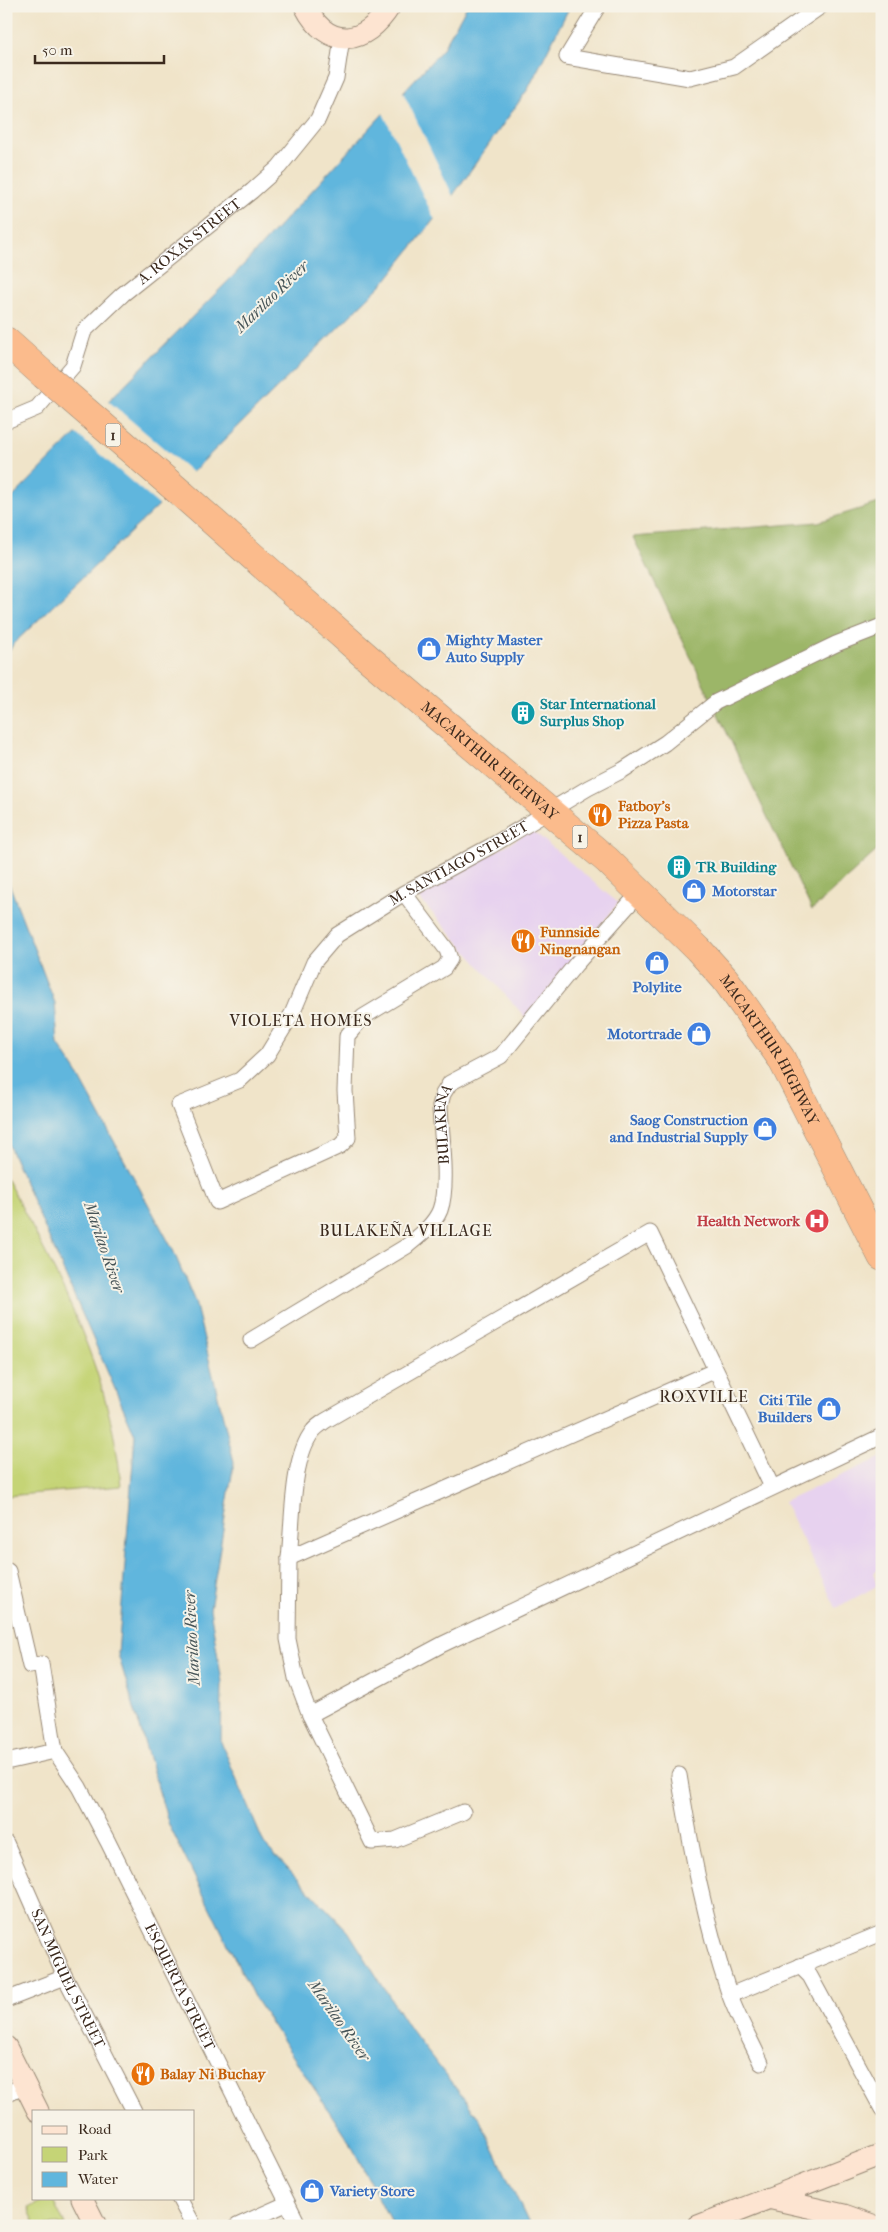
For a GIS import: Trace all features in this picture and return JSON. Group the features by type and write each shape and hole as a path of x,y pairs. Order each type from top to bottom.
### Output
{"highway":[{"name":"MACARTHUR HIGHWAY","path":"6,340 368,658 549,811 641,892 725,979 782,1058 882,1257"}],"main road":[{"path":"305,6 322,30 342,38 366,33 390,6"},
{"path":"6,2047 15,2089 37,2110"},
{"path":"698,2226 882,2154"},
{"path":"768,2198 844,2215 875,2226"},
{"path":"83,2200 96,2226"}],"street":[{"path":"598,6 567,57 690,78 734,67 821,6"},
{"name":"A. ROXAS STREET","path":"6,421 37,408 73,366 84,332 123,294 252,191 279,167 318,119 336,78 342,38"},
{"name":"M. SANTIAGO STREET","path":"404,893 447,950 450,960 444,968 363,1017 347,1036 345,1091 348,1138 340,1146 217,1202 179,1105 240,1080 267,1055 292,1014 314,962 337,935 404,893 624,770 665,743 716,702 828,648 882,626"},
{"name":"BULAKENA","path":"251,1340 406,1246 427,1230 439,1211 444,1193 440,1106 446,1088 458,1077 501,1056 576,964 641,892"},
{"path":"463,1812 395,1840 372,1842 310,1715 296,1678 288,1639 289,1558 298,1466 313,1431 325,1421 650,1233 714,1371 772,1488"},
{"path":"289,1558 714,1371"},
{"path":"310,1715 443,1644 882,1436"},
{"path":"6,1762 55,1751 41,1664 30,1666 8,1571"},
{"name":"ESQUERTA STREET","path":"55,1751 79,1787 104,1834 286,2204 299,2226"},
{"path":"679,1775 690,1847 708,1924 730,1995 761,2063"},
{"name":"SAN MIGUEL STREET","path":"6,1843 65,1977 133,2110"},
{"path":"730,1995 882,1933"},
{"path":"800,1966 810,1976 882,2109"},
{"path":"6,2000 65,1977"},
{"path":"180,2200 194,2226"},
{"path":"237,2226 286,2204"}],"shaded area":[{"name":"Funnside Ningnangan","path":"532,830 618,903 526,1018 418,897"},
{"path":"882,1457 882,1568 873,1573 877,1586 836,1608 784,1502"}],"green space":[{"path":"882,502 882,846 812,910 633,537 818,522"},
{"path":"6,1178 45,1251 80,1326 107,1405 116,1445 121,1486 6,1496"},
{"path":"45,2200 53,2200 65,2225 36,2226 28,2208"}],"water":[{"name":"Marilao River","path":"467,6 570,6 528,89 451,198 386,280 156,508 13,644 6,658 6,504 234,275 442,50"},
{"name":"Marilao River","path":"6,876 55,1003 58,1044 76,1071 173,1250 195,1302 234,1462 210,1609 222,1682 221,1742 264,1844 348,1931 410,2029 479,2118 530,2226 393,2226 350,2143 254,1997 169,1825 118,1654 135,1435 6,1139"}],"pier":[{"path":"402,90 454,198 436,222 382,111"},
{"path":"106,399 194,474 161,507 74,432"}],"place":[{"name":"Mighty Master Auto Supply","path":"429,649"},
{"name":"Star International Surplus Shop","path":"523,713"},
{"name":"Fatboy's Pizza Pasta","path":"600,815"},
{"name":"TR Building","path":"679,867"},
{"name":"Motorstar","path":"694,891"},
{"name":"Funnside Ningnangan","path":"523,941"},
{"name":"Polylite","path":"657,963"},
{"name":"Motortrade","path":"699,1034"},
{"name":"Saog Construction and Industrial Supply","path":"765,1129"},
{"name":"Health Network","path":"817,1221"},
{"name":"Citi Tile Builders","path":"829,1409"},
{"name":"Balay Ni Buchay","path":"143,2074"},
{"name":"Variety Store","path":"312,2191"}],"district":[{"name":"VIOLETA HOMES","path":"301,1020"},
{"name":"BULAKEÑA VILLAGE","path":"406,1230"},
{"name":"ROXVILLE","path":"704,1396"}]}
